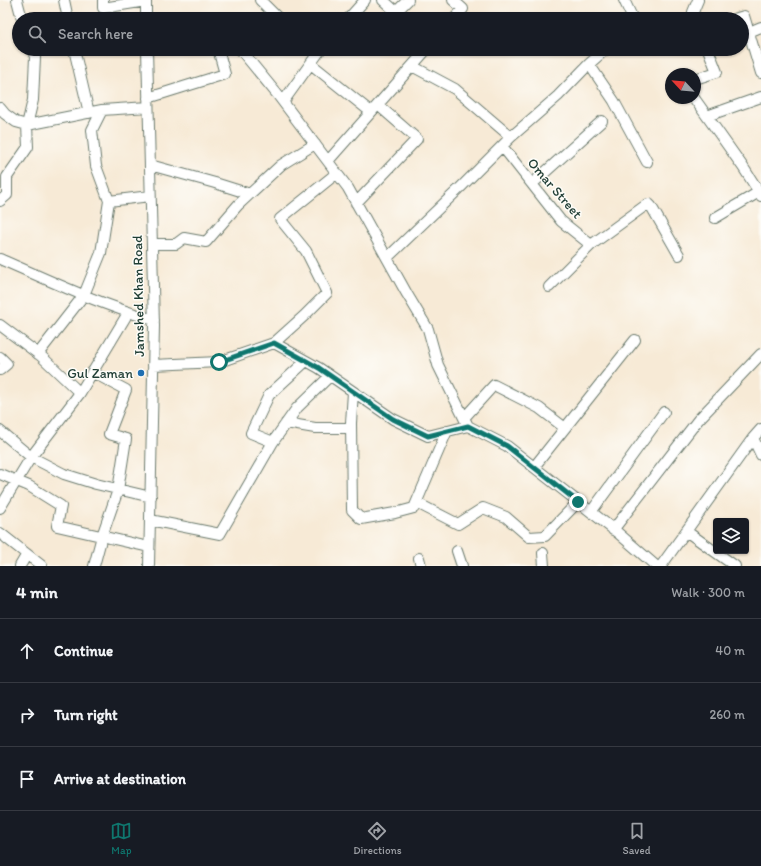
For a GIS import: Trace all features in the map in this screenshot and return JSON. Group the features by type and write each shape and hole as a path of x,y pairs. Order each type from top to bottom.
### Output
{"street":[{"path":"17,0 20,12"},
{"path":"64,0 67,12"},
{"path":"103,0 103,8 146,1 146,12"},
{"path":"260,0 272,12"},
{"path":"354,12 364,0"},
{"path":"383,0 396,12 408,0"},
{"path":"453,0 463,9 460,12"},
{"path":"624,0 630,12"},
{"path":"694,12 698,0"},
{"path":"761,27 749,32 761,73"},
{"path":"0,201 6,195 7,177 28,147 27,125 33,100 35,56"},
{"path":"76,56 89,113"},
{"name":"Jamshed Khan Road","path":"147,56 154,320 149,566"},
{"path":"2,113 16,122 27,125 148,102 225,74 220,56"},
{"path":"246,56 283,102 348,188 406,294 428,329 438,365 466,422 507,446 614,530 656,566"},
{"path":"283,102 316,56"},
{"path":"328,161 421,56"},
{"path":"387,258 511,137 558,96 598,56"},
{"path":"701,77 717,72 711,56"},
{"path":"311,64 417,139 356,203"},
{"path":"589,64 614,101 647,162"},
{"path":"412,66 455,89 511,137"},
{"path":"706,116 761,97"},
{"path":"698,104 743,167 760,194 715,218"},
{"path":"38,354 84,295 101,253 109,201 96,166 92,130 102,110"},
{"path":"532,184 602,121"},
{"path":"152,244 176,244 184,238 206,242 238,205 281,166 315,144"},
{"name":"Omar Street","path":"502,146 562,221 592,245"},
{"path":"150,164 250,194"},
{"path":"153,365 219,362 274,343 327,293 306,250 280,219 337,173"},
{"path":"109,201 150,196"},
{"path":"549,287 592,245 649,204 679,255"},
{"path":"0,259 128,313 154,320"},
{"path":"0,508 31,457 80,393 128,313"},
{"path":"0,325 38,354 80,393"},
{"path":"534,467 635,340"},
{"path":"274,343 330,376 393,419 428,436 447,431 466,422 494,385 538,408 565,428"},
{"path":"614,530 698,420 761,354"},
{"path":"0,357 6,364 0,370"},
{"path":"273,442 251,433 269,395 306,361"},
{"path":"92,372 126,390 108,434 126,439 118,490 102,536 94,566"},
{"path":"150,520 220,534 273,442 286,423 297,408 330,376"},
{"path":"353,392 351,428 352,510 361,519 414,508 447,431"},
{"path":"591,512 664,412"},
{"path":"286,423 315,428 351,428"},
{"path":"660,566 761,429"},
{"path":"0,431 31,457 64,474 150,498"},
{"path":"753,438 761,455"},
{"path":"0,474 29,486 61,506 57,526 149,547"},
{"path":"417,503 458,524 484,508 506,517 529,537 545,536 578,502"},
{"path":"686,531 735,566"},
{"path":"0,533 42,566"},
{"path":"457,551 462,566"},
{"path":"543,553 544,566"},
{"path":"20,566 27,554"}],"place":[{"name":"Gul Zaman","path":"141,373"}],"route":[{"path":"219,362 274,343 319,368 393,419 428,436 468,426 507,446 578,502"}]}
